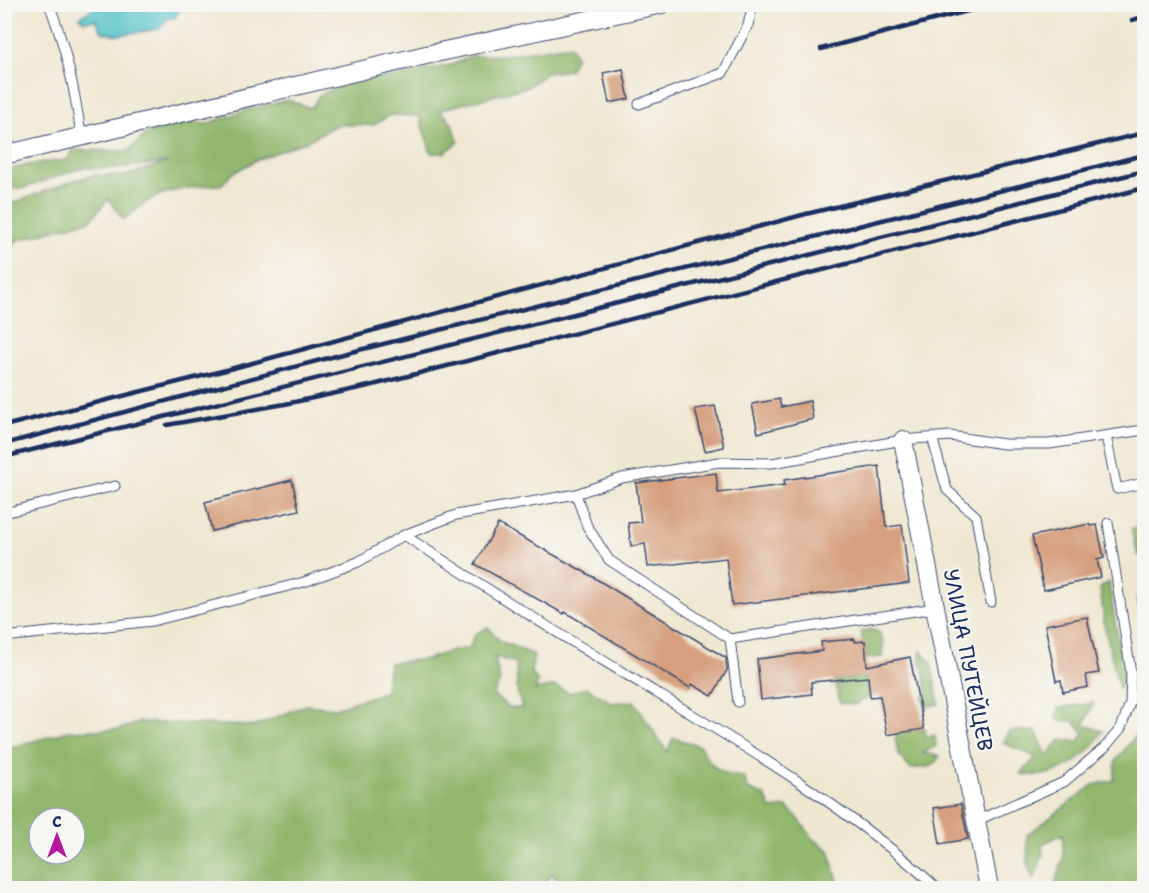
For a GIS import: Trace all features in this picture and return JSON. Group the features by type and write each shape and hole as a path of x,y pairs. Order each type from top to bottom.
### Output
{"street":[{"path":"4,155 437,52 662,4"},
{"name":"УЛИЦА ПУТЕЙЦЕВ","path":"903,440 989,888"}],"lane":[{"path":"50,4 75,87 81,135"},
{"path":"639,104 723,73 748,25 753,4"},
{"path":"4,637 153,621 304,582 358,562 404,535 456,515 576,494 622,478 720,462 772,464 903,440 932,437 950,436 1004,444 1049,444 1144,430"},
{"path":"1106,436 1117,489 1144,483"},
{"path":"932,437 947,490 976,516 991,602"},
{"path":"4,513 115,486"},
{"path":"576,494 587,526 609,560 730,639 935,608"},
{"path":"976,821 1064,782 1105,747 1121,728 1130,703 1131,673 1108,523"},
{"path":"404,535 521,612 726,735 823,798 938,888"},
{"path":"730,639 738,702"}],"green space":[{"path":"570,45 576,56 569,70 547,73 527,87 440,110 451,122 459,142 444,153 431,153 419,116 390,115 374,125 336,125 307,141 256,160 233,173 221,185 171,191 151,199 123,219 108,199 91,220 17,240 5,257 5,206 78,179 95,175 125,176 168,162 119,168 81,168 24,188 5,189 5,170 37,163 67,160 73,150 128,151 146,134 183,122 207,124 246,110 288,100 311,108 319,95 357,79 392,77 452,65 471,56 506,55"},
{"path":"1144,526 1144,556 1138,555 1131,529"},
{"path":"1109,582 1124,680 1119,689 1105,628 1100,588"},
{"path":"1144,594 1144,637 1137,598"},
{"path":"488,627 500,641 534,655 531,672 538,682 535,690 555,686 570,693 586,687 612,703 634,701 667,752 673,738 700,746 717,769 729,775 744,777 748,789 765,796 771,809 786,807 813,838 829,850 840,888 564,888 552,874 542,888 5,888 5,749 69,731 120,729 141,722 255,726 306,705 335,708 385,692 389,663 428,659 453,650 469,649 475,634","holes":["495,657 516,663 517,691 522,708 510,708 493,695 500,681"]},
{"path":"870,629 879,632 883,643 882,657 867,658 861,632"},
{"path":"921,651 931,661 939,704 925,707 923,697 928,693 920,657"},
{"path":"868,677 870,697 855,704 840,703 834,680"},
{"path":"1094,703 1084,725 1103,731 1088,751 1079,759 1057,771 1034,775 1021,774 1036,757 1003,743 1010,731 1036,731 1047,756 1061,739 1078,742 1084,733 1073,721 1057,720 1058,708"},
{"path":"925,729 926,737 935,735 936,746 923,753 940,756 932,766 911,769 898,753 896,733"},
{"path":"1141,729 1144,729 1144,888 1057,888 1056,881 1063,859 1063,834 1042,844 1043,855 1034,879 1028,867 1027,835 1093,785 1114,780 1116,760"}],"water":[{"path":"93,4 187,5 181,7 175,18 167,19 159,29 118,35 102,32 96,20 83,21 80,17 92,9"}],"building":[{"path":"623,69 629,99 609,103 603,73"},
{"path":"779,399 781,407 810,401 813,419 758,433 752,404"},
{"path":"715,406 724,447 705,451 695,409"},
{"path":"879,466 886,527 902,525 909,583 732,605 726,558 648,567 645,544 631,546 628,523 641,522 636,483 716,473 718,493 785,485 784,480"},
{"path":"292,480 299,510 212,531 205,502"},
{"path":"498,524 588,574 726,658 727,670 712,696 692,684 690,688 565,612 564,614 475,564"},
{"path":"1089,524 1090,526 1097,525 1104,558 1097,560 1101,577 1044,590 1032,536"},
{"path":"1087,617 1099,673 1086,675 1088,687 1063,692 1061,680 1056,681 1045,625"},
{"path":"855,639 855,642 865,641 867,666 910,657 924,729 887,735 880,696 870,697 868,677 811,682 812,694 761,700 757,659 822,651 821,642"},
{"path":"961,804 968,839 940,844 934,808"}],"railway":[{"path":"821,49 995,4"},
{"path":"1132,20 1144,17"},
{"path":"4,426 226,370 806,214 1144,133"},
{"path":"4,444 347,353 1144,155"},
{"path":"4,457 1144,171"},
{"path":"167,425 369,386 1144,188"}]}
